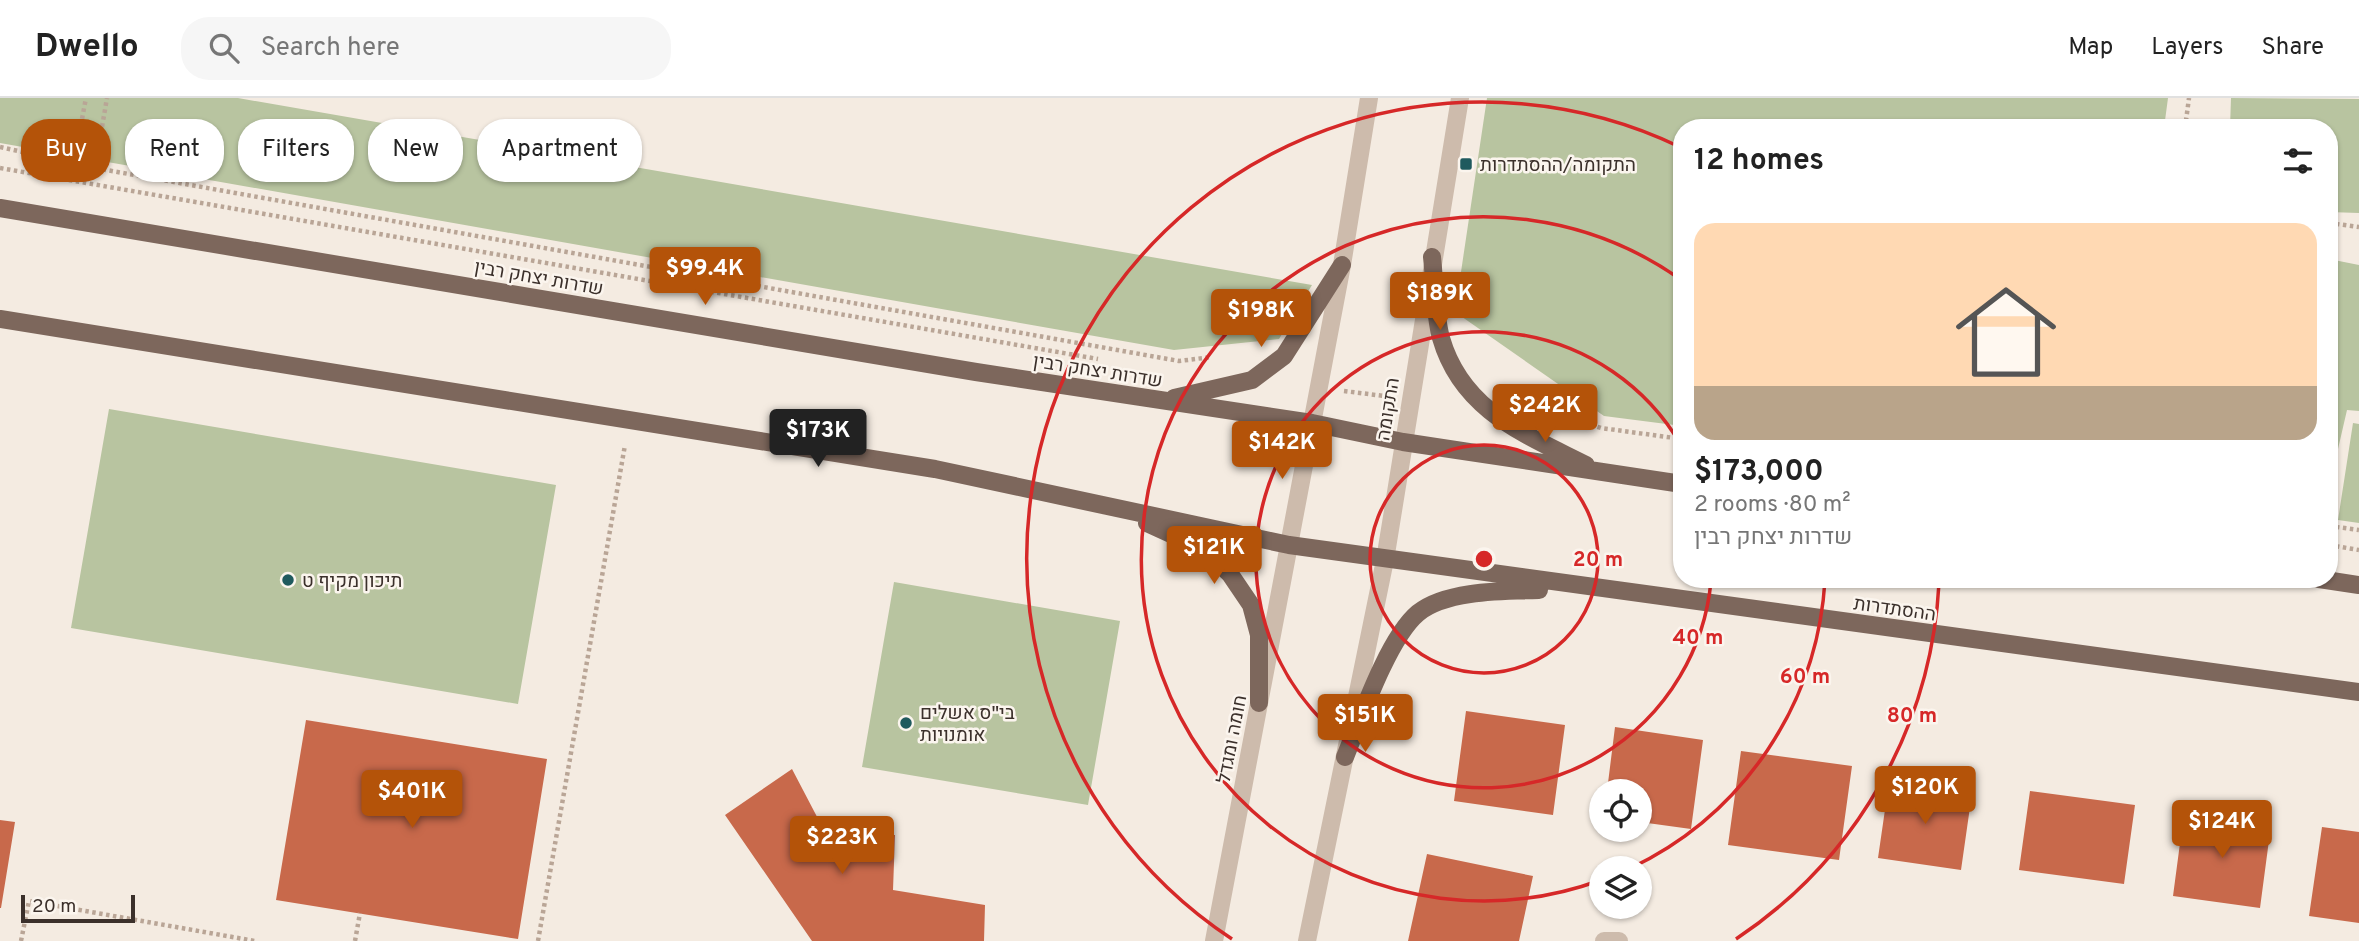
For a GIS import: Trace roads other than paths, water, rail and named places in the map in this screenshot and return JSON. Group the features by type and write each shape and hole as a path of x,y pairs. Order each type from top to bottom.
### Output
{"main road":[{"name":"שדרות יצחק רבין","path":"0,208 1157,401 1312,423 1403,443"},
{"path":"1432,257 1441,338 1468,390 1482,407 1523,434 1599,472"},
{"path":"1157,401 1252,380 1284,356 1342,265"},
{"path":"0,319 935,469 1289,545 1385,560"},
{"path":"1403,443 1673,483"},
{"path":"1115,508 1204,549 1230,574 1251,604 1259,635 1259,703"},
{"name":"ההסתדרות","path":"1385,560 2359,692"},
{"path":"2338,582 2359,585"},
{"path":"1345,757 1388,654 1418,613 1452,597 1508,591 1599,589"}],"street":[{"path":"1289,545 1342,265 1368,98"},
{"name":"התקומה","path":"1385,560 1432,257 1460,98"},
{"name":"חומה ומגדל","path":"1214,941 1289,545"},
{"path":"1307,941 1385,560"},
{"path":"1604,941 1619,941"}],"place":[{"name":"התקומה/ההסתדרות","path":"1466,164"},
{"name":"תיכון מקיף ט","path":"288,580"},
{"name":"בי\"ס אשלים אומנויות","path":"906,723"}]}
